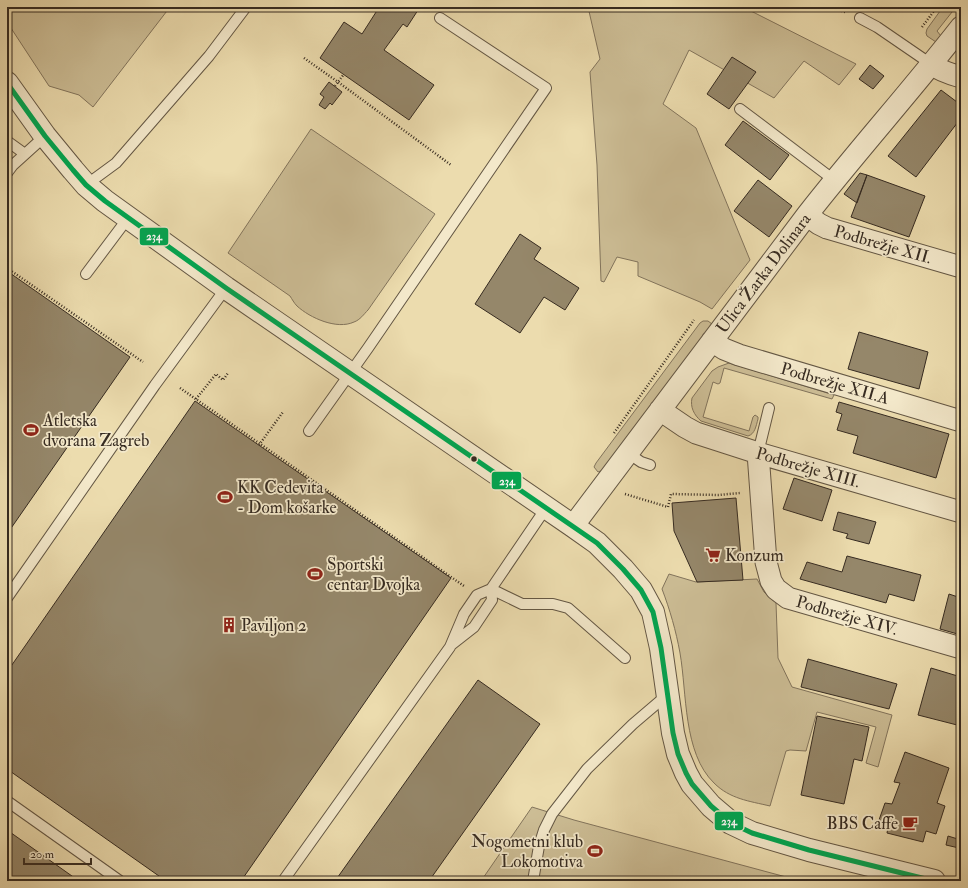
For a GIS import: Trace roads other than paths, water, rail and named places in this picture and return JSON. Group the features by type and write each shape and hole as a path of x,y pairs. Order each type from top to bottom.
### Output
{"street":[{"name":"Ulica Žarka Dolinara","path":"573,526 834,180 961,27"},
{"path":"931,64 937,69 961,77"},
{"path":"7,83 45,136 73,170 105,201 226,288 597,543 623,569 641,590 652,612 661,648 673,733 678,754 692,784 711,806 731,823 752,834 809,850 934,881"},
{"name":"Podbrežje XII.","path":"807,215 827,228 961,267"},
{"name":"Podbrežje XII.A","path":"712,341 724,349 739,355 961,421"},
{"name":"Podbrežje XIII.","path":"660,410 696,433 758,453 961,512"},
{"name":"Podbrežje XIV.","path":"758,453 766,562 771,580 776,589 788,598 961,648"}],"lane":[{"path":"86,184 116,164 209,56 246,7"},
{"path":"309,430 350,373 546,88 440,18"},
{"path":"860,18 877,27 931,64"},
{"path":"740,109 834,180"},
{"path":"7,173 13,165 45,136"},
{"path":"7,141 25,154"},
{"path":"86,274 128,218"},
{"path":"7,598 155,385 226,288"},
{"path":"758,453 769,408"},
{"path":"628,453 641,462 650,465"},
{"path":"283,881 450,647 464,614 477,595 491,589 546,508"},
{"path":"450,647 474,627 492,600 491,589"},
{"path":"491,589 522,604 553,604 568,608 625,658"},
{"path":"533,881 539,846 544,830 552,814 587,769 633,724 667,695"},
{"path":"7,801 120,881"}],"place":[{"name":"Atletska dvorana Zagreb","path":"31,430"},
{"name":"KK Cedevita - Dom košarke","path":"225,497"},
{"name":"Konzum","path":"713,555"},
{"name":"Sportski centar Dvojka","path":"315,574"},
{"name":"Paviljon 2","path":"229,625"},
{"name":"BBS Caffe","path":"910,823"},
{"name":"Nogometni klub Lokomotiva","path":"595,851"}]}
